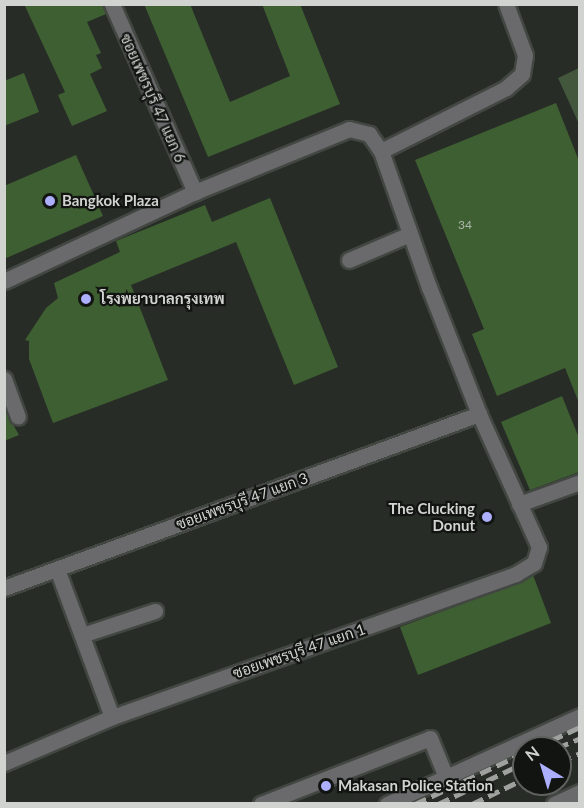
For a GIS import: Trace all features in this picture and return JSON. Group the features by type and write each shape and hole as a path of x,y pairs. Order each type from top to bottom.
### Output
{"street":[{"name":"ซอยเพชรบุรี 47 แยก 6","path":"112,4 195,192"},
{"path":"4,281 195,192 349,129 369,134 381,151 506,88 522,74 525,55 506,4"},
{"name":"ซอยเพชรบุรี 47 แยก 1","path":"4,763 112,717 516,574 534,563 539,547 479,414 410,234 381,151"},
{"path":"349,260 410,234"},
{"path":"4,379 18,417"},
{"name":"ซอยเพชรบุรี 47 แยก 3","path":"4,588 479,414"},
{"path":"519,504 579,483"},
{"path":"57,569 112,717"},
{"path":"82,635 155,611"},
{"path":"387,804 579,716"},
{"path":"261,804 430,738 446,777"},
{"path":"554,804 579,792"}],"green space":[{"path":"579,68 579,124 558,78"}],"building":[{"path":"24,4 102,4 106,14 87,22 101,53 96,55 102,68 90,74 107,111 72,126 58,95 65,92"},
{"path":"144,4 190,4 230,102 290,76 262,4 300,4 340,104 208,157"},
{"path":"24,73 39,112 4,126 4,81"},
{"path":"556,103 579,161 579,403 565,368 497,396 472,334 484,329 415,160"},
{"name":"Bangkok Plaza","path":"76,155 103,216 4,259 4,186"},
{"path":"270,198 338,367 294,385 236,242 131,285 168,380 53,423 29,359 29,341 25,340 46,308 58,298 54,283 120,252 116,241 205,205 212,222"},
{"path":"562,396 579,438 579,472 530,490 501,422"},
{"path":"4,409 19,435 4,441"},
{"path":"533,575 551,623 418,675 400,627 519,583"}],"railway":[{"path":"561,736 580,727"},
{"path":"572,741 580,738"},
{"path":"572,757 580,753"},
{"path":"415,804 512,759"},
{"path":"438,804 512,769"},
{"path":"472,804 512,785"}],"place":[{"name":"Bangkok Plaza","path":"50,201"},
{"name":"โรงพยาบาลกรุงเทพ","path":"86,299"},
{"name":"The Clucking Donut","path":"487,517"},
{"name":"Makasan Police Station","path":"326,786"}]}
